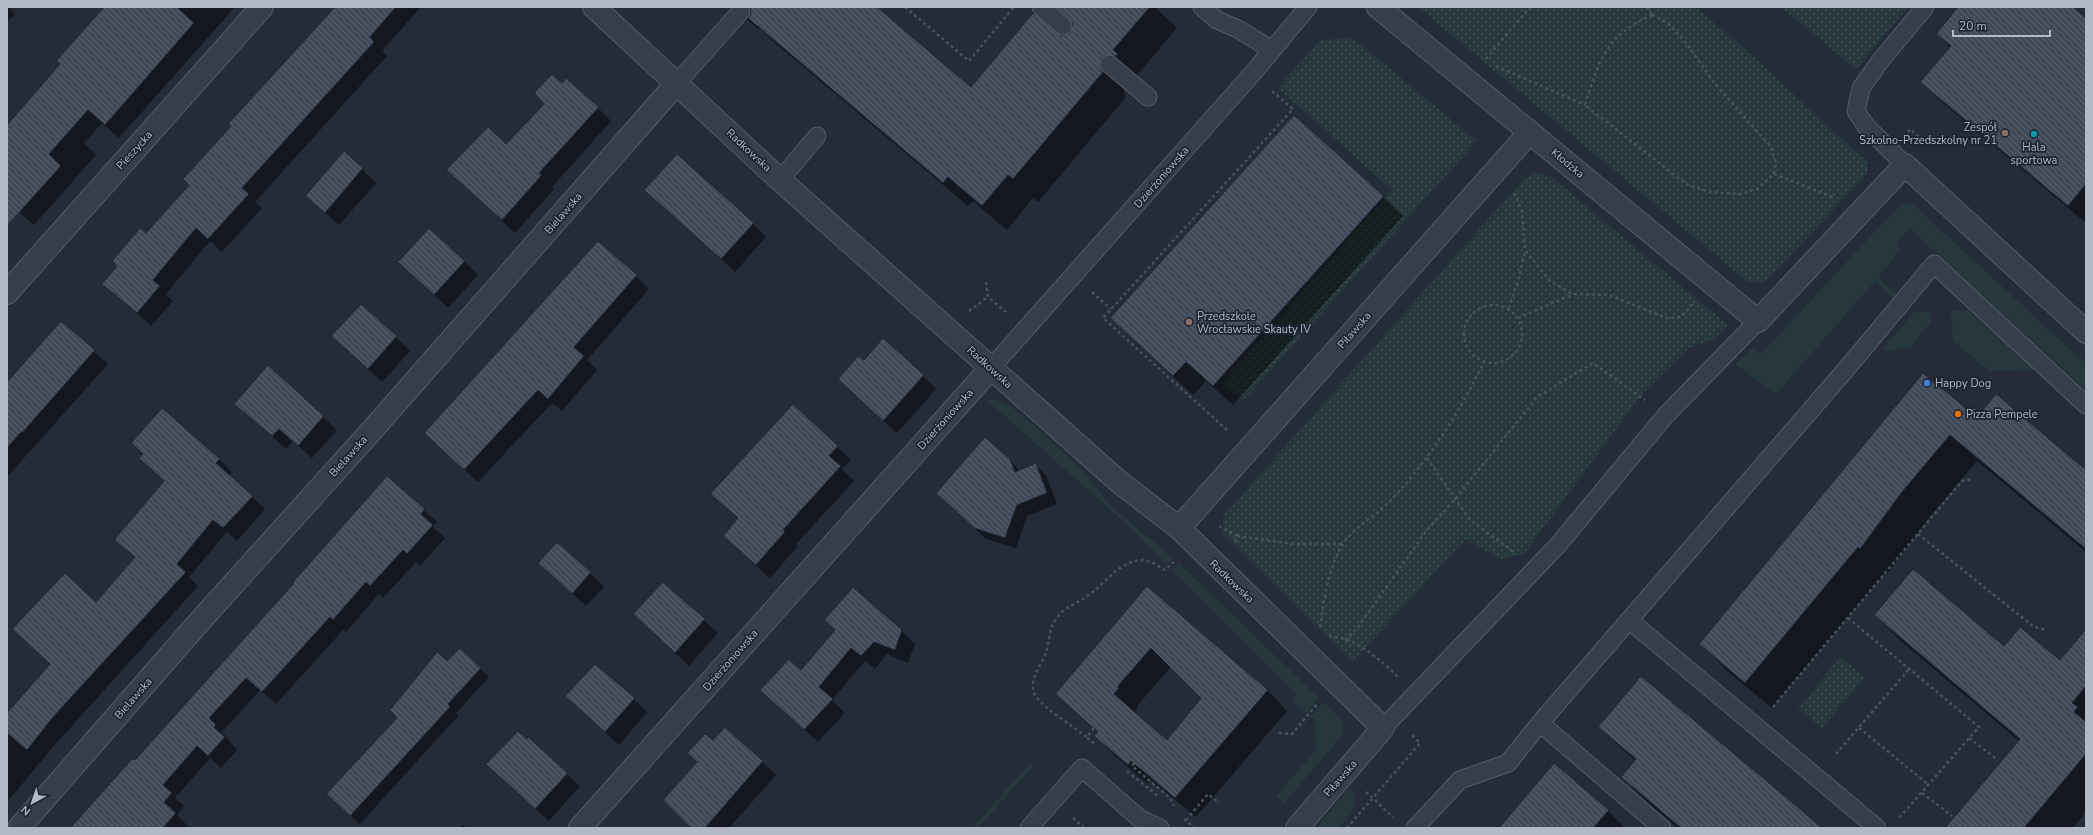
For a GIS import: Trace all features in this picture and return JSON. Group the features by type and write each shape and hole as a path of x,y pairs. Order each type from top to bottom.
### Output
{"street":[{"name":"Pieszycka","path":"7,293 262,7"},
{"name":"Radkowska","path":"594,7 780,180 991,368 1118,481 1179,528 1388,723"},
{"name":"Kłodzka","path":"1378,7 1758,321"},
{"name":"Bielawska","path":"19,828 200,621 374,428 677,83"},
{"name":"Piławska","path":"1179,528 1530,132"},
{"path":"1758,321 1898,159 2086,332"},
{"name":"Dzierżoniowska","path":"580,828 991,368"},
{"name":"Piławska","path":"1297,828 1388,723"}],"lane":[{"path":"1041,7 1063,26"},
{"path":"1202,7 1217,20 1238,29 1272,50"},
{"name":"Dzierżoniowska","path":"991,368 1253,73 1308,7"},
{"path":"1898,159 1866,126 1856,111 1861,88 1881,60 1925,7"},
{"path":"677,83 741,11"},
{"path":"1109,64 1148,97"},
{"path":"780,180 817,136"},
{"path":"1415,828 1460,780 1508,763 1540,723 1934,264 2086,405"},
{"path":"1388,723 1558,545 1666,414 1758,321"},
{"path":"1629,620 1877,828"},
{"path":"1540,723 1662,828"},
{"path":"1029,828 1082,768 1139,818 1160,828"}],"path":[{"path":"905,7 969,61 1014,7"},
{"path":"1530,7 1486,60 1510,73 1568,96 1585,105 1686,184 1709,192 1740,194 1757,189 1774,174 1776,163 1771,147 1715,84 1687,44 1668,23 1652,15 1647,7"},
{"path":"1585,105 1596,67 1604,52 1620,33 1636,22 1652,15"},
{"path":"1227,430 1103,318 1293,109 1253,73"},
{"path":"1898,159 1910,129 1928,146"},
{"path":"1774,174 1830,195 1840,202"},
{"path":"1509,308 1519,277 1525,250 1522,211 1516,196 1510,187"},
{"path":"1525,250 1549,280 1572,294"},
{"path":"986,282 988,297 1027,329"},
{"path":"1518,318 1572,294 1609,295 1668,318 1681,317 1696,300"},
{"path":"1498,304 1509,308 1518,318 1522,330 1522,341 1516,352 1507,360 1495,363 1484,362 1474,356 1465,342 1464,326 1469,316 1477,309 1487,305 1498,304"},
{"path":"1320,629 1334,563 1342,544 1389,502 1427,458 1463,404 1484,362"},
{"path":"1345,640 1358,627 1427,530 1456,498 1537,397 1593,363 1666,414"},
{"path":"1427,458 1470,520 1536,569"},
{"path":"1768,712 1962,481 1973,479"},
{"path":"1214,524 1238,536 1293,544 1342,544"},
{"path":"1918,534 2034,627 2047,630"},
{"path":"1234,543 1238,536"},
{"path":"1094,728 1087,738 1041,702 1035,694 1033,685 1035,676 1046,653 1053,623 1071,604 1088,596 1106,579 1127,565 1142,560 1165,570 1169,567"},
{"path":"1848,618 1979,727 1897,821"},
{"path":"1326,636 1345,640 1370,651 1416,694"},
{"path":"1836,754 1910,669"},
{"path":"1279,733 1292,734 1309,715"},
{"path":"1347,828 1420,743 1388,723"},
{"path":"1859,728 1929,785"},
{"path":"1969,738 1998,760"},
{"path":"1134,763 1132,766 1150,781"},
{"path":"1345,773 1394,818"},
{"path":"1922,793 1952,816"},
{"path":"1186,820 1208,794 1219,803"}],"shaded area":[{"path":"1418,7 1695,7 1733,38 1868,163 1867,174 1765,282 1748,282"},
{"path":"1781,7 1908,7 1856,69"},
{"path":"1353,38 1477,141 1243,401 1222,383 1392,190 1278,88 1320,40"},
{"path":"1536,172 1550,176 1728,325 1714,339 1689,348 1642,394 1524,554 1500,559 1466,539 1352,662 1223,534 1223,516 1524,179"},
{"path":"1910,204 1916,207 2086,364 2086,390 1910,229 1896,243 1901,249 1878,277 1896,293 1893,298 1875,281 1776,394 1735,364 1753,347 1761,354 1895,210 1902,205"},
{"path":"1968,310 2035,370 1989,371 1953,341 1951,311"},
{"path":"1914,312 1931,312 1931,321 1911,347 1884,351 1884,347"},
{"path":"995,399 1009,405 1038,429 1080,468 1113,508 1173,558 1167,565 1130,527 988,401"},
{"path":"1179,563 1319,698 1306,713 1292,700 1296,694 1172,570"},
{"path":"1840,657 1865,677 1822,728 1798,709"},
{"path":"1323,702 1341,721 1343,726 1342,736 1284,803 1276,796 1317,749 1314,719 1311,716"},
{"path":"1030,763 1033,766 978,828 972,828"},
{"path":"1349,789 1353,790 1355,796 1354,806 1350,815 1339,828 1319,828 1322,820"}],"building":[{"path":"104,7 177,7 194,23 105,125 88,110 49,154 61,166 7,226 7,125 60,64 56,61"},
{"path":"335,7 396,7 370,37 374,42 242,188 249,194 208,239 196,228 153,280 160,286 137,313 102,284 117,266 112,261 140,228 146,233 189,185 183,179 231,126 228,124"},
{"path":"750,7 877,7 971,87 1033,13 1062,36 1070,33 1073,23 1056,7 1150,7 1113,50 1118,54 1115,56 1106,55 1101,58 1100,67 1103,72 1013,179 1008,175 982,206 948,177 943,183 748,18 751,13"},
{"name":"Hala sportowa","path":"1958,7 2073,7 2086,18 2086,184 2068,206 1920,82 1951,46 1936,34"},
{"path":"552,74 562,83 566,78 599,107 539,173 542,175 502,220 446,170 488,127 506,144 544,104 534,93"},
{"path":"1294,115 1384,196 1213,386 1186,362 1173,376 1110,318"},
{"path":"344,151 363,168 325,213 305,196"},
{"path":"677,154 754,223 721,259 644,190"},
{"path":"429,228 465,261 434,295 398,262"},
{"path":"598,241 637,275 574,347 584,356 548,399 538,390 464,470 424,433"},
{"path":"361,304 397,336 368,369 331,336"},
{"path":"61,321 95,350 7,448 7,382"},
{"path":"883,338 924,375 883,421 838,379 858,356 864,360"},
{"path":"268,365 324,416 298,446 279,429 272,436 234,404"},
{"path":"1923,373 1977,417 1996,394 2086,470 2086,549 1950,435 1902,492 1860,549 1858,547 1745,683 1699,644"},
{"path":"793,404 838,446 829,456 841,466 783,530 785,532 756,565 723,536 738,518 710,494"},
{"path":"162,408 220,459 216,463 253,496 223,528 213,520 177,564 186,572 54,716 27,750 7,733 7,713 50,664 12,629 65,573 96,602 135,557 114,540 164,481 139,458 143,454 131,443"},
{"path":"985,437 1010,459 1015,472 1036,463 1047,493 1017,505 1005,538 974,528 936,493"},
{"path":"387,476 425,509 421,514 433,525 407,554 403,550 370,586 366,582 333,620 330,617 262,692 246,678 209,718 216,725 214,727 225,737 208,756 197,746 163,785 172,793 164,802 176,813 163,828 70,828 133,758 135,760 294,583 293,582"},
{"path":"557,542 591,572 572,594 538,563"},
{"path":"1913,569 2004,646 2020,627 2060,660 2086,629 2086,686 2072,703 2078,707 2074,712 2086,722 2086,754 2024,828 1945,828 2020,739 1874,615"},
{"path":"663,582 705,619 675,653 633,614"},
{"path":"1147,586 1268,690 1175,798 1131,761 1128,765 1094,736 1098,732 1055,694","holes":["1151,648 1201,698 1167,740 1114,694 1119,688 1118,686"]},
{"path":"853,587 902,630 895,650 874,642 861,656 851,648 819,687 833,699 804,730 760,690 789,659 801,670 835,630 824,620"},
{"path":"460,648 481,668 448,704 450,707 350,816 326,794 397,718 390,710 437,652 447,661"},
{"path":"595,664 635,698 605,732 565,696"},
{"path":"1641,676 1822,828 1681,828 1621,777 1636,759 1598,727"},
{"path":"725,727 763,761 705,828 691,828 663,800 697,762 687,753 705,734 713,740"},
{"path":"518,731 527,739 528,737 568,773 535,809 486,764"},
{"path":"1554,763 1609,810 1593,828 1499,828"}],"place":[{"name":"Zespół Szkolno-Przedszkolny nr 21","path":"2005,133"},
{"name":"Hala sportowa","path":"2034,134"},
{"name":"Przedszkole Wrocławskie Skauty IV","path":"1189,322"},
{"name":"Happy Dog","path":"1927,383"},
{"name":"Pizza Pempele","path":"1958,414"}]}
